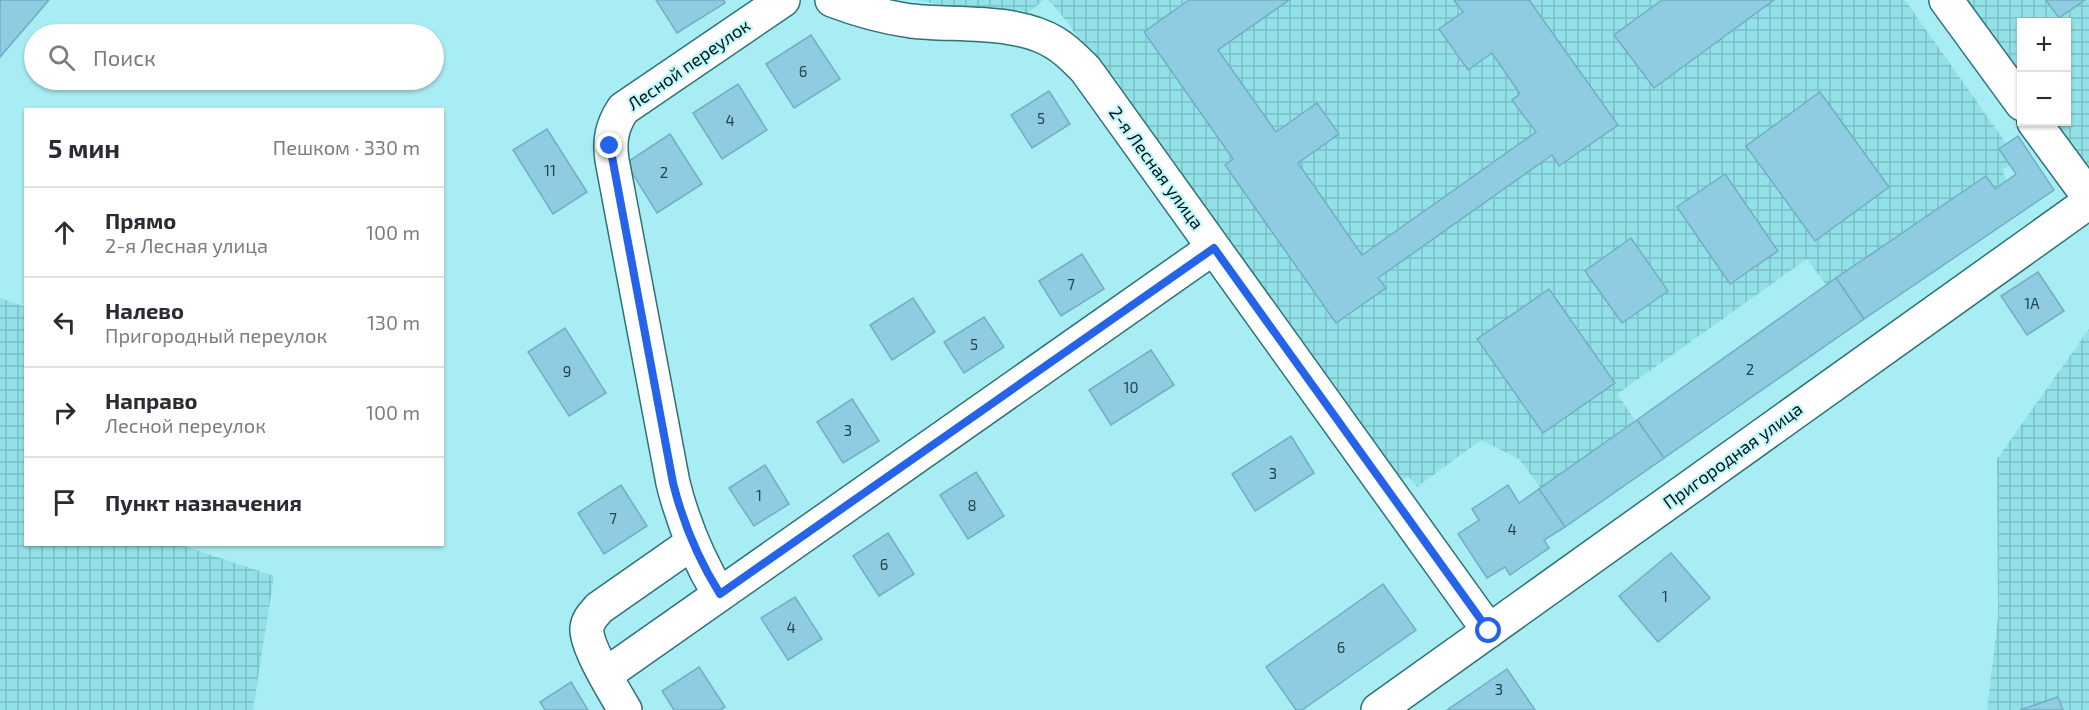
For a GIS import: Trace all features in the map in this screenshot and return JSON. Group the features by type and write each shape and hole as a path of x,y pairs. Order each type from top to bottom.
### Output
{"street":[{"name":"Лесной переулок","path":"720,594 703,568 692,543 681,515 673,483 612,160 611,132 623,110 783,0"},
{"name":"2-я Лесная улица","path":"832,0 879,15 912,21 999,27 1026,32 1054,42 1070,53 1086,70 1489,631"},
{"path":"1946,0 2017,97"},
{"path":"2037,126 2089,199"},
{"name":"Пригородная улица","path":"1378,710 2089,199"},
{"path":"605,675 1214,248"},
{"path":"625,710 592,648 586,630 590,618 599,608 692,543"}],"shaded area":[{"path":"917,0 1044,0 1019,20"},
{"path":"1049,0 1905,0 2018,160 2003,170 2014,192 1846,312 1807,259 1617,394 1655,449 1561,516 1519,459 1481,440 1417,487 1408,476 1398,483"},
{"path":"1960,0 2089,0 2089,181 2050,126 2071,126 2071,18 2017,18 2017,80"},
{"path":"0,298 24,307 24,546 184,546 274,576 253,710 0,710"},
{"path":"2089,329 2089,710 1987,710 1998,617 1997,459"}],"building":[{"path":"0,0 49,0 28,24 24,24 24,29 0,57"},
{"path":"656,0 724,0 725,3 677,33"},
{"path":"1189,0 1289,0 1218,50 1276,132 1317,103 1339,134 1298,163 1362,255 1536,132 1512,100 1520,94 1492,53 1468,70 1439,29 1463,12 1454,0 1529,0 1618,125 1559,166 1552,155 1378,278 1386,288 1336,323 1225,165 1233,159 1144,32"},
{"path":"1662,0 1774,0 1654,88 1614,35"},
{"path":"2046,0 2085,0 2059,18"},
{"path":"811,35 840,79 794,108 766,64"},
{"path":"738,84 767,130 722,159 693,113"},
{"path":"1049,91 1070,124 1032,148 1011,115"},
{"path":"1820,92 1889,187 1815,241 1746,146"},
{"path":"547,129 587,192 553,214 513,150"},
{"path":"670,134 702,184 657,213 626,163"},
{"path":"2018,136 2054,190 1864,319 1836,278 1986,176 1995,189 2016,174 1999,149"},
{"path":"1725,174 1778,251 1730,284 1677,207"},
{"path":"1631,238 1668,291 1622,323 1585,271"},
{"path":"1082,254 1104,289 1061,316 1039,281"},
{"path":"2038,272 2064,311 2027,335 2001,296"},
{"path":"1836,278 1864,319 1664,458 1637,420"},
{"path":"1549,289 1615,383 1543,433 1477,339"},
{"path":"913,298 935,332 892,360 870,325"},
{"path":"984,317 1004,347 964,373 944,342"},
{"path":"565,328 606,393 569,416 528,352"},
{"path":"1151,350 1174,385 1111,425 1089,390"},
{"path":"852,399 879,441 843,463 817,422"},
{"path":"1637,420 1664,458 1565,527 1539,489"},
{"path":"1291,436 1314,473 1255,511 1232,474"},
{"path":"765,465 789,504 754,526 729,488"},
{"path":"976,472 1004,516 968,539 940,495"},
{"path":"621,485 647,526 604,554 578,513"},
{"path":"1508,485 1519,503 1539,489 1565,527 1544,540 1549,548 1510,575 1505,567 1487,578 1458,534 1479,520 1472,509"},
{"path":"888,533 914,574 879,596 853,556"},
{"path":"1671,553 1710,598 1658,642 1619,596"},
{"path":"1383,584 1416,630 1302,710 1296,710 1266,667"},
{"path":"795,597 822,639 788,660 761,618"},
{"path":"699,667 725,707 720,710 674,710 662,691"},
{"path":"1507,669 1535,710 1447,710"},
{"path":"571,682 588,710 545,710 540,702"},
{"path":"2058,697 2063,710 2020,710"}],"route":[{"path":"610,146 673,483 681,515 692,543 703,568 720,594 1214,248 1489,631"}]}
